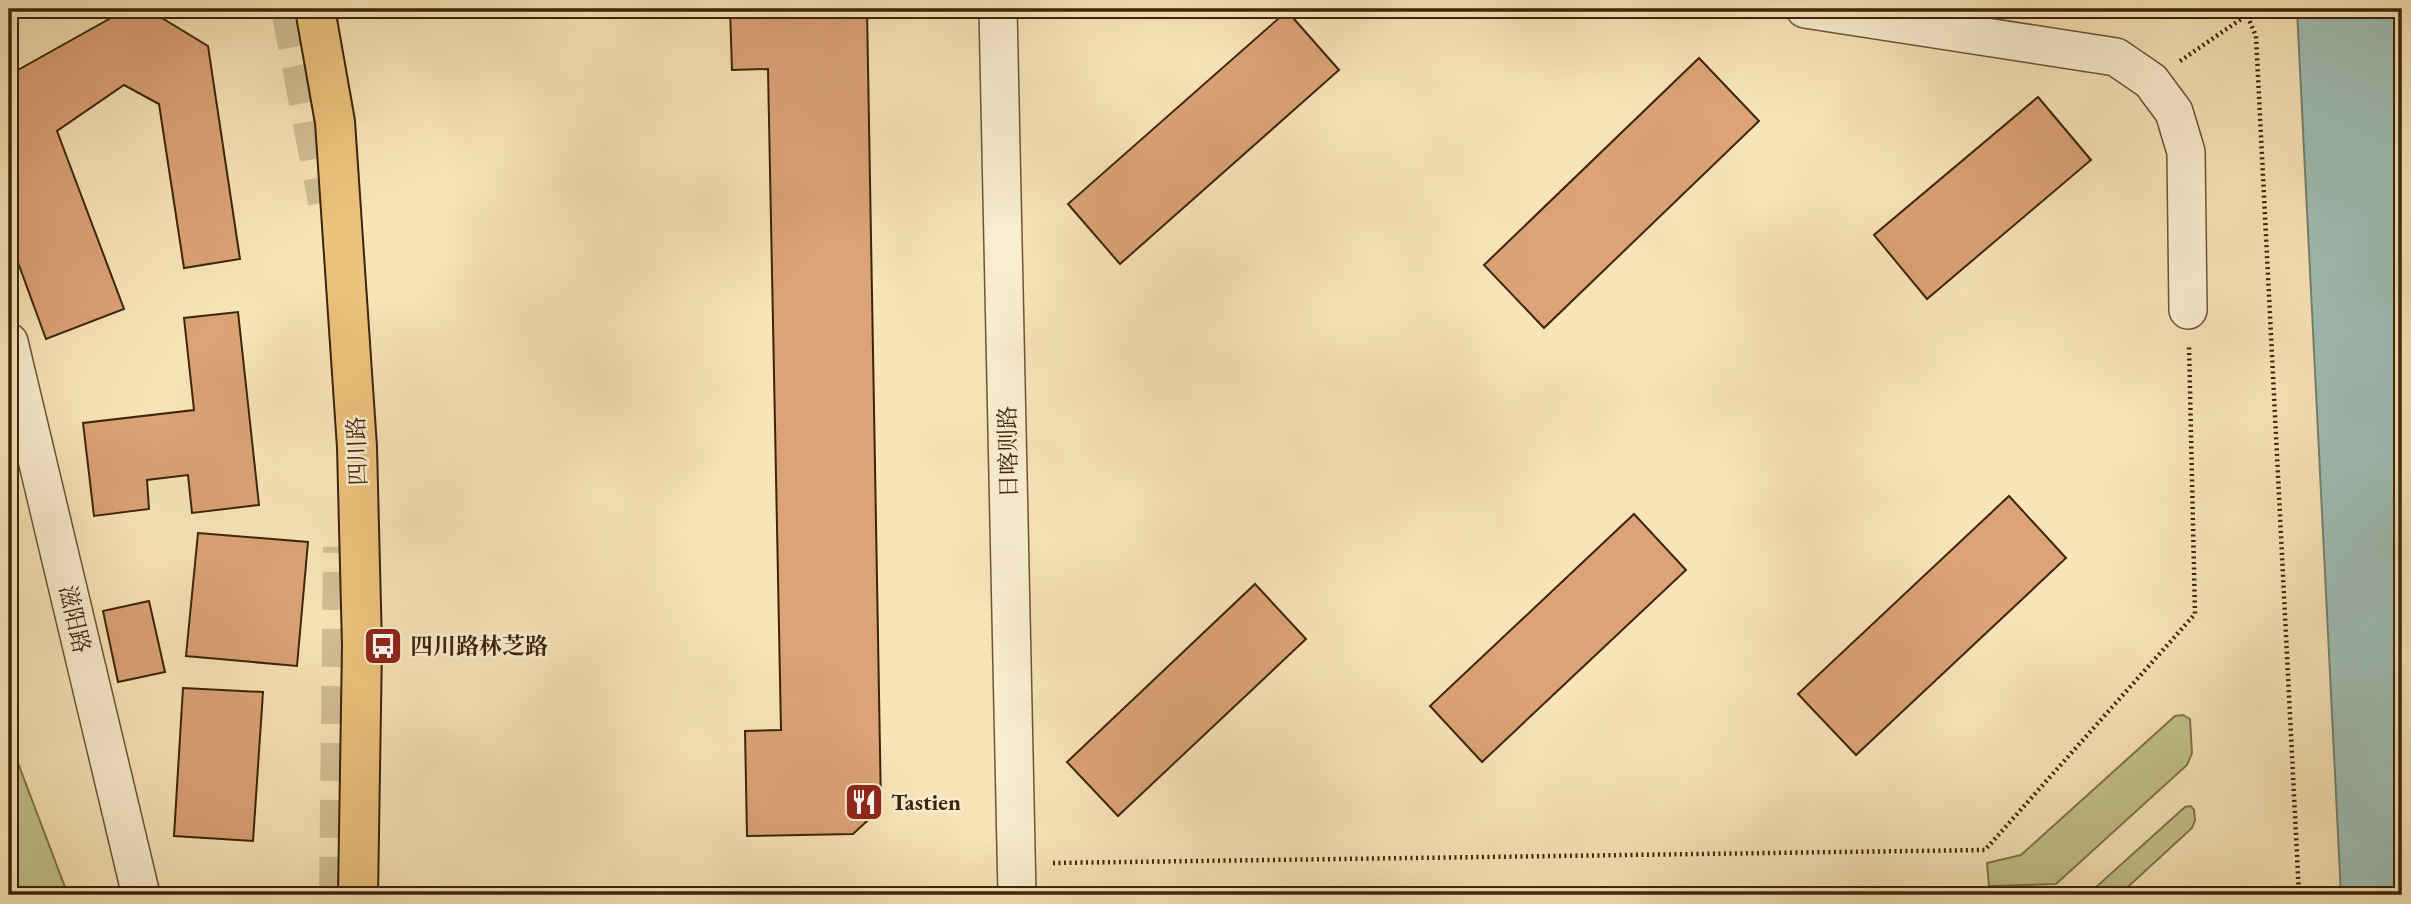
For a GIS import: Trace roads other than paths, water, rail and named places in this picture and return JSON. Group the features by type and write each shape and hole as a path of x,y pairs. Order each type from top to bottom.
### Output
{"main road":[{"name":"四川路","path":"315,9 335,122 357,447 362,646 358,895"}],"street":[{"name":"日喀则路","path":"998,9 1017,879"},
{"path":"1805,9 2116,57 2151,81 2174,112 2186,152 2188,310"},
{"name":"滋阳路","path":"9,342 141,895"}],"water":[{"path":"2297,9 2402,9 2402,895 2341,895"}],"tunnel":[{"path":"290,9 327,202"},
{"path":"338,895 342,547"}],"place":[{"name":"四川路林芝路","path":"383,646"},
{"name":"Tastien","path":"864,802"}]}
